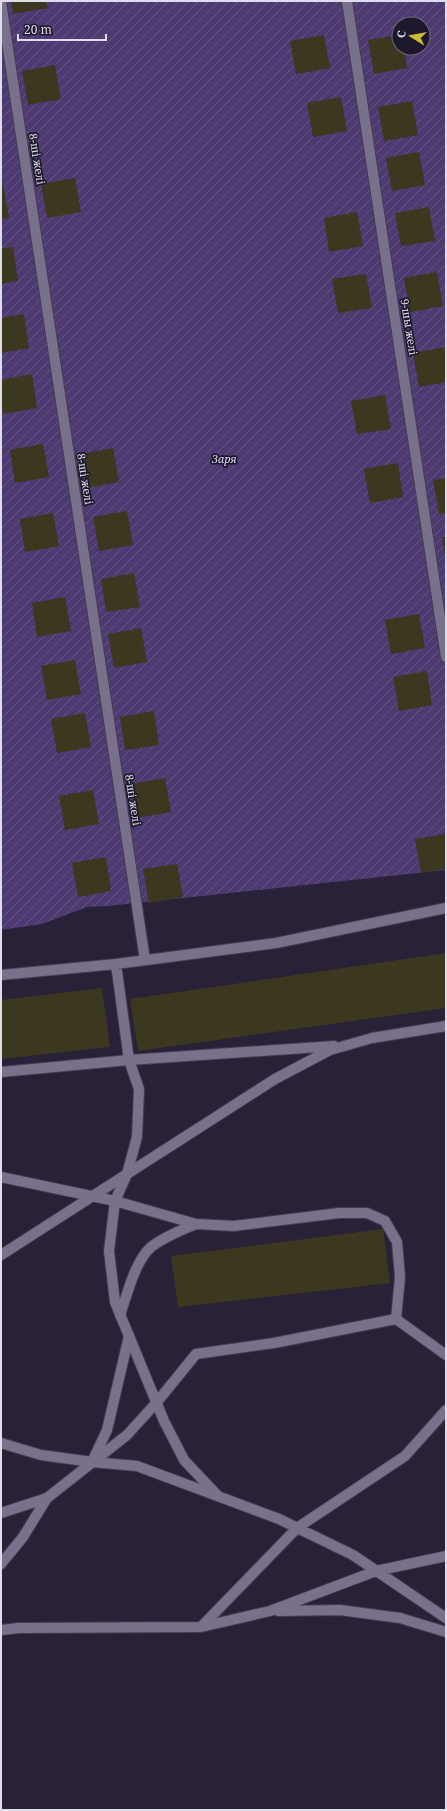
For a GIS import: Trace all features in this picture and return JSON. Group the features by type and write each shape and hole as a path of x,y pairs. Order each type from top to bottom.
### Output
{"street":[{"name":"9-шы желі","path":"347,1 446,657"},
{"name":"8-ші желі","path":"1,2 145,960"},
{"path":"1,975 116,964 276,943 446,908"},
{"path":"116,964 128,1060 139,1089 138,1137 127,1174 115,1200 110,1251 115,1302 164,1421 184,1460 218,1496"},
{"path":"1,1255 275,1079 330,1050 372,1038 446,1026"},
{"path":"1,1072 128,1060 350,1045"},
{"path":"1,1177 115,1200 196,1224 234,1226 340,1213 366,1213 385,1221 397,1242 400,1277 396,1319"},
{"path":"120,1315 134,1273 151,1248 176,1232 196,1224"},
{"path":"1,1564 23,1537 47,1498 127,1435 157,1402 196,1354 274,1343 396,1319 446,1355"},
{"path":"92,1462 107,1430 129,1336"},
{"path":"201,1627 297,1528 405,1456 446,1410"},
{"path":"1,1443 41,1455 137,1466 280,1519 353,1555 446,1618"},
{"path":"1,1513 47,1498"},
{"path":"1,1630 19,1628 201,1627 270,1611 376,1570 446,1556"},
{"path":"270,1611 340,1610 400,1618 446,1632"}],"green space":[{"name":"Заря","path":"1,1 446,1 446,870 87,907 42,924 1,930"}],"building":[{"path":"11,1 46,1 48,8 13,14"},
{"path":"324,35 330,68 296,74 290,41"},
{"path":"391,36 391,56 405,56 407,68 374,74 368,40"},
{"path":"55,65 61,99 28,105 22,71"},
{"path":"341,97 347,131 313,137 307,103"},
{"path":"412,101 418,135 384,141 378,107"},
{"path":"419,152 425,185 392,191 386,158"},
{"path":"75,178 81,212 47,218 41,184"},
{"path":"3,184 9,218 1,219 1,185"},
{"path":"429,207 435,241 401,246 395,213"},
{"path":"357,212 363,246 329,252 324,218"},
{"path":"13,247 18,281 1,284 1,249"},
{"path":"437,272 443,306 410,312 404,278"},
{"path":"366,274 372,308 338,313 332,279"},
{"path":"24,314 29,348 1,353 1,318"},
{"path":"446,347 446,382 419,387 413,353"},
{"path":"32,374 37,408 3,414 1,380"},
{"path":"385,395 391,429 357,434 351,401"},
{"path":"43,444 49,477 15,483 10,450"},
{"path":"113,448 119,482 86,488 80,454"},
{"path":"398,463 403,497 370,503 364,469"},
{"path":"446,478 446,513 439,514 433,480"},
{"path":"127,511 133,545 99,551 93,517"},
{"path":"53,513 59,546 25,552 20,519"},
{"path":"442,537 446,537 446,557 445,557"},
{"path":"134,573 140,607 106,612 101,579"},
{"path":"65,597 71,631 37,637 32,603"},
{"path":"419,614 425,648 391,654 385,620"},
{"path":"141,628 147,662 114,668 108,634"},
{"path":"75,660 81,694 47,700 41,666"},
{"path":"427,671 432,705 399,711 393,677"},
{"path":"154,711 159,745 125,750 120,717"},
{"path":"85,713 91,747 57,753 51,719"},
{"path":"165,778 171,812 137,818 131,784"},
{"path":"93,790 99,824 65,830 59,796"},
{"path":"446,834 446,869 421,873 415,839"},
{"path":"106,857 111,891 78,897 72,863"},
{"path":"177,864 183,897 149,903 143,869"},
{"path":"446,953 446,1008 138,1051 130,999"},
{"path":"102,988 110,1047 1,1059 1,1000"},
{"path":"383,1229 390,1283 178,1307 171,1256"}]}
